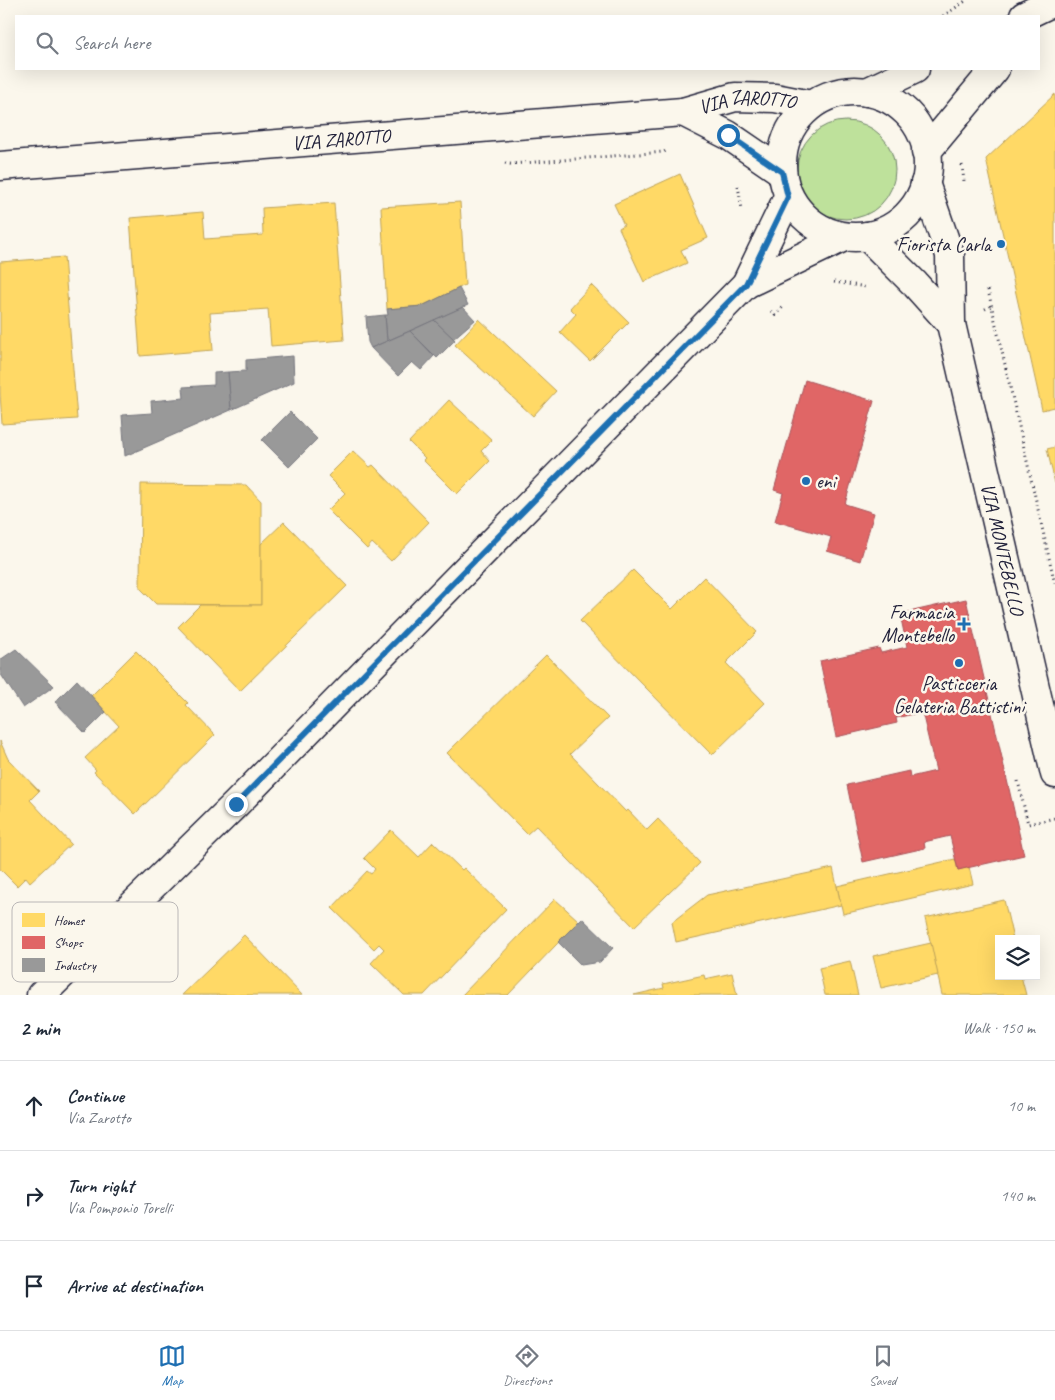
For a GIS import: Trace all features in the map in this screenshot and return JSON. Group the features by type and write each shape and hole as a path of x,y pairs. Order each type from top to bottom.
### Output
{"main road":[{"path":"1027,15 1047,7"},
{"path":"867,92 913,70"},
{"path":"926,152 994,70"},
{"path":"852,91 867,92 888,100 906,113 919,130 926,152 928,167 925,183 920,196 904,218 893,227 881,233 855,236 823,231 805,218 785,185 782,153 788,135 798,118 811,106 824,98 838,93 852,91"},
{"name":"VIA ZAROTTO","path":"0,166 683,112 735,98 775,98 811,106"},
{"name":"VIA ZAROTTO","path":"683,112 728,135 785,185"},
{"name":"VIA MONTEBELLO","path":"925,183 950,254 951,324 1055,774"},
{"path":"746,284 785,185"},
{"path":"136,902 236,804 746,284 855,236"},
{"name":"VIA MONTEBELLO","path":"855,236 915,284 951,324"},
{"path":"41,995 54,982"}],"path":[{"path":"945,15 967,0"},
{"path":"962,160 964,187"},
{"path":"987,286 1055,584"}],"green space":[{"path":"846,121 865,125 881,135 891,151 895,170 891,189 881,205 865,215 846,219 827,215 811,205 801,189 797,170 801,151 811,135 827,125"}],"building: Homes":[{"path":"1055,94 1055,407 1042,410 986,159"},
{"path":"680,174 708,238 681,250 687,263 644,282 619,228 624,225 614,204"},
{"path":"460,202 465,285 422,306 387,309 381,207"},
{"path":"334,203 344,340 271,346 268,309 210,313 213,350 140,356 130,218 203,212 205,239 263,235 262,208"},
{"path":"64,257 77,419 2,424 0,393 0,262"},
{"path":"591,285 629,322 590,361 560,332 576,314 570,308"},
{"path":"479,319 556,391 533,416 455,345"},
{"path":"449,400 492,440 481,451 490,461 457,494 423,460 425,458 409,442"},
{"path":"1055,447 1055,483 1047,449"},
{"path":"353,451 370,467 373,465 429,522 391,561 372,543 367,549 328,510 345,493 328,476"},
{"path":"141,484 246,485 261,501 261,605 156,604 140,588"},
{"path":"284,522 347,586 240,691 178,627 200,605 261,605 261,544"},
{"path":"633,570 672,609 704,577 757,632 726,663 765,703 712,755 580,621"},
{"path":"136,651 188,703 186,705 215,735 135,814 94,772 96,770 85,758 119,726 91,696"},
{"path":"546,655 608,718 570,754 626,812 628,810 647,830 658,819 700,863 634,927 536,826 527,834 447,753"},
{"path":"0,741 8,759 39,791 30,800 71,844 30,882 26,877 17,886 0,869"},
{"path":"391,830 419,857 433,842 462,870 464,868 506,909 424,995 404,995 371,963 384,949 379,944 374,949 332,908 367,871 371,874 375,869 364,858"},
{"path":"955,859 958,870 969,867 973,884 843,914 837,886"},
{"path":"833,868 841,905 676,942 672,922 707,895"},
{"path":"555,899 579,921 508,995 462,995"},
{"path":"1004,900 1012,935 995,935 995,980 1022,980 1026,995 942,995 925,918"},
{"path":"244,935 302,995 182,995 240,939"},
{"path":"931,943 938,975 881,988 873,956"},
{"path":"850,961 858,995 825,995 819,968"},
{"path":"732,973 737,995 634,995 664,988 663,984 704,975 705,979"}],"building: Shops":[{"path":"805,380 874,401 845,504 874,513 860,561 827,551 831,537 775,521 783,493 774,490"},
{"path":"966,599 1024,855 958,870 950,836 924,842 925,848 863,862 847,785 909,771 910,777 936,771 922,712 896,718 897,723 836,737 820,661 879,648 881,653 907,647 900,614"}],"building: Industry":[{"path":"459,288 468,305 387,341 385,315 388,315 387,309 422,306"},
{"path":"463,307 475,320 453,339 434,320"},
{"path":"385,315 387,341 371,348 368,342 366,317"},
{"path":"434,320 455,340 437,358 410,331"},
{"path":"410,331 434,356 421,370 412,362 398,376 371,348"},
{"path":"293,356 294,382 231,410 228,372 246,371 246,360"},
{"path":"228,372 231,410 125,456 122,415 152,413 151,401 184,398 183,387 214,385 214,373"},
{"path":"290,412 317,439 289,467 262,440"},
{"path":"16,649 54,686 23,708 0,673 0,660"},
{"path":"77,680 106,712 85,733 55,702"},
{"path":"582,918 613,948 600,962 581,965 558,942"}],"place":[{"name":"Fiorista Carla","path":"1001,244"},
{"name":"eni","path":"806,481"},
{"name":"Farmacia Montebello","path":"964,624"},
{"name":"Pasticceria Gelateria Battistini","path":"959,663"}],"route":[{"path":"236,804 746,284 788,197 782,172 728,135"}]}
